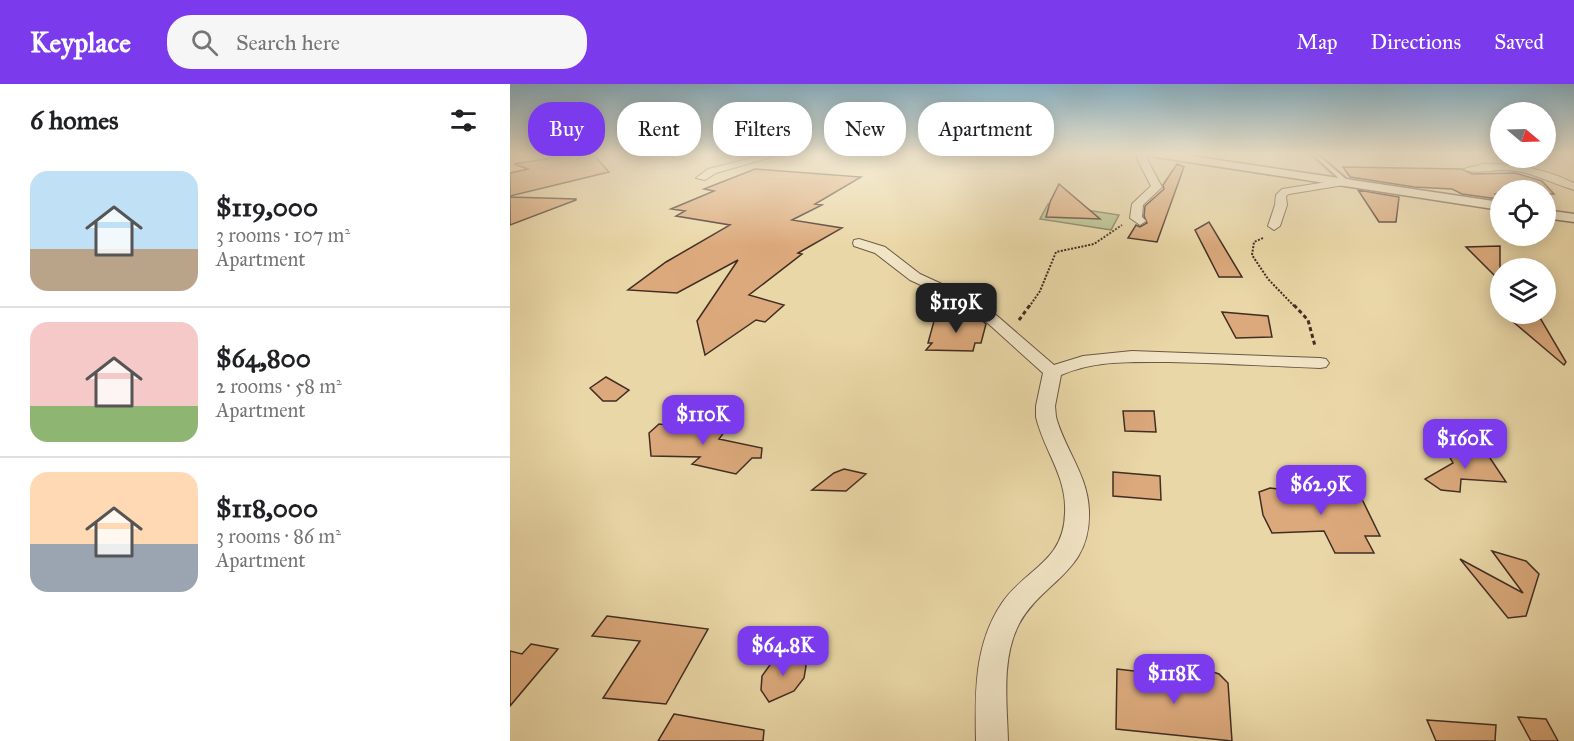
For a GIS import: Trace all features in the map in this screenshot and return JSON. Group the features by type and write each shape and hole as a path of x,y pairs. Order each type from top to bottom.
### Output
{"street":[{"path":"1138,219 1138,204 1157,187 1156,185"},
{"path":"1274,226 1281,205 1281,195 1286,191 1328,185"},
{"path":"1363,185 1490,204"},
{"path":"1556,216 1574,218"},
{"path":"859,243 880,250 915,278 976,304 1052,372"},
{"path":"1052,372 1070,363 1107,358 1201,358 1320,363"},
{"path":"992,741 991,691 995,650 1006,622 1022,599 1063,559 1072,543 1077,514 1074,485 1067,464 1051,436 1044,406 1052,372"}],"path":[{"path":"1008,333 1036,299 1056,252 1094,244 1138,219"},
{"path":"1267,238 1258,238 1254,242 1252,255 1268,279 1308,320 1320,363"}],"green space":[{"path":"1048,204 1119,215 1111,230 1040,219"}],"building":[{"path":"510,185 557,185 510,196"},
{"path":"715,185 848,185 815,204 822,205 792,220 842,228 798,253 802,254 749,295 784,305 765,322 756,320 705,355 697,321 738,260 677,293 628,290 666,262 730,225 676,216 685,211 671,209 714,191 704,189"},
{"path":"1060,185 1100,219 1046,217 1050,202"},
{"path":"1163,185 1178,185 1157,242 1128,238 1136,225 1140,227 1147,223 1144,216 1145,206 1164,189"},
{"path":"1399,185 1490,185 1490,198 1462,194 1452,189"},
{"path":"1358,190 1399,197 1396,222 1379,222"},
{"path":"510,197 576,199 576,200 510,225"},
{"path":"1209,222 1242,277 1219,277 1195,230"},
{"path":"1500,246 1500,258 1490,258 1490,271 1466,247"},
{"path":"1222,312 1268,316 1272,337 1236,338"},
{"path":"940,314 958,318 978,317 986,324 981,343 975,343 973,351 926,350 932,343 928,343 934,321"},
{"path":"1516,324 1544,324 1566,362 1564,365"},
{"path":"606,377 629,390 616,401 603,401 590,388"},
{"path":"1123,411 1154,411 1156,432 1125,431"},
{"path":"698,419 731,423 719,439 762,448 761,458 752,458 736,474 692,464 700,457 651,456 649,433 659,424 690,428"},
{"path":"1445,449 1486,452 1506,482 1461,479 1460,492 1441,490 1425,479 1453,463"},
{"path":"844,469 866,474 846,491 812,490 834,473"},
{"path":"1113,472 1160,476 1161,500 1113,496"},
{"path":"1300,487 1357,489 1380,536 1365,536 1374,553 1335,553 1324,531 1272,533 1263,515 1259,492 1270,488 1302,492"},
{"path":"1492,551 1526,561 1539,574 1526,616 1508,618 1460,559 1523,593"},
{"path":"607,616 708,629 666,704 603,698 640,641 592,636"},
{"path":"531,644 558,649 510,706 510,651 522,654"},
{"path":"787,656 794,656 804,661 806,666 804,678 794,691 769,702 761,690 762,676 772,662"},
{"path":"1117,669 1194,678 1202,671 1219,674 1228,683 1232,741 1116,729"},
{"path":"674,714 764,730 763,741 658,741"},
{"path":"1518,717 1546,719 1558,741 1531,741"},
{"path":"1427,720 1496,725 1495,741 1436,741"}]}
